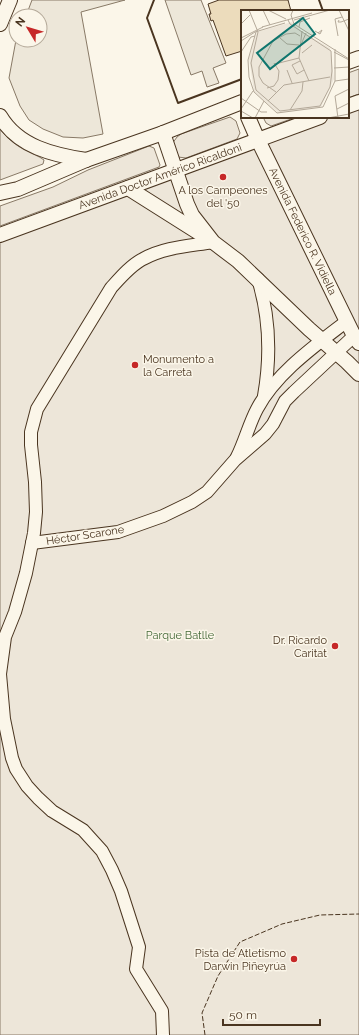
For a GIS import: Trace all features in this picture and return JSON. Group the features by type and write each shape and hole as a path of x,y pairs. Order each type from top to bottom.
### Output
{"street":[{"path":"0,24 10,0"},
{"path":"349,62 359,58"},
{"path":"0,193 18,189 86,160 163,133 241,102"},
{"path":"349,106 359,102"},
{"path":"0,116 18,137 38,148 56,155 86,160"},
{"name":"Avenida Federico R. Vidiella","path":"248,118 356,340"},
{"name":"Avenida Doctor Américo Ricaldoni","path":"0,235 317,118"},
{"path":"163,133 192,215 213,242"},
{"path":"128,188 213,242 238,261 359,374"},
{"path":"163,1035 162,1011 136,969 139,947 121,891 102,851 83,830 52,811 27,786 16,769 12,758 4,719 0,674 5,637 15,612 26,573 32,543 36,512 35,482 30,446 31,432 37,409 111,288 125,273 142,259 165,250 213,242"},
{"name":"Héctor Scarone","path":"258,279 264,298 267,315 269,343 263,400"},
{"name":"Héctor Scarone","path":"235,460 258,408 280,377 322,340 347,321"},
{"name":"Héctor Scarone","path":"32,543 118,532 163,516 192,502 207,492 235,460 265,434 273,424 285,401 294,392 336,352 356,340"}],"green space":[{"path":"359,69 359,94 349,98 349,73"},
{"name":"Parque Batlle","path":"359,102 359,1035 0,1035 0,235 317,118 349,118 349,106"},
{"path":"230,117 236,121 240,133 237,139 186,158 178,157 172,144 177,137 181,134"},
{"path":"264,118 294,118 271,126 266,123"},
{"path":"0,129 15,144 44,160 43,164 0,180"},
{"path":"149,146 154,148 160,165 159,167 0,226 0,206 53,187 88,170"}],"shaded area":[{"path":"32,0 125,0 81,12 103,134 83,138 63,137 43,129 29,120 20,106 9,78 15,48 48,48 48,8 29,8"},
{"path":"165,0 201,0 226,63 213,68 219,83 207,87 202,71 191,75"}],"building":[{"path":"219,0 288,0 291,10 241,10 241,51 226,56 213,20 211,21 209,14 211,14 208,4"}],"fence":[{"path":"205,1035 202,1013 218,976 240,942 282,924 320,915 359,914"}],"wall":[{"path":"154,0 147,18 178,103 241,79"},
{"path":"319,0 323,10"}],"place":[{"name":"A los Campeones del '50","path":"223,177"},
{"name":"Monumento a la Carreta","path":"135,365"},
{"name":"Dr. Ricardo Caritat","path":"335,646"},
{"name":"Pista de Atletismo Darwin Piñeyrúa","path":"294,959"}]}
